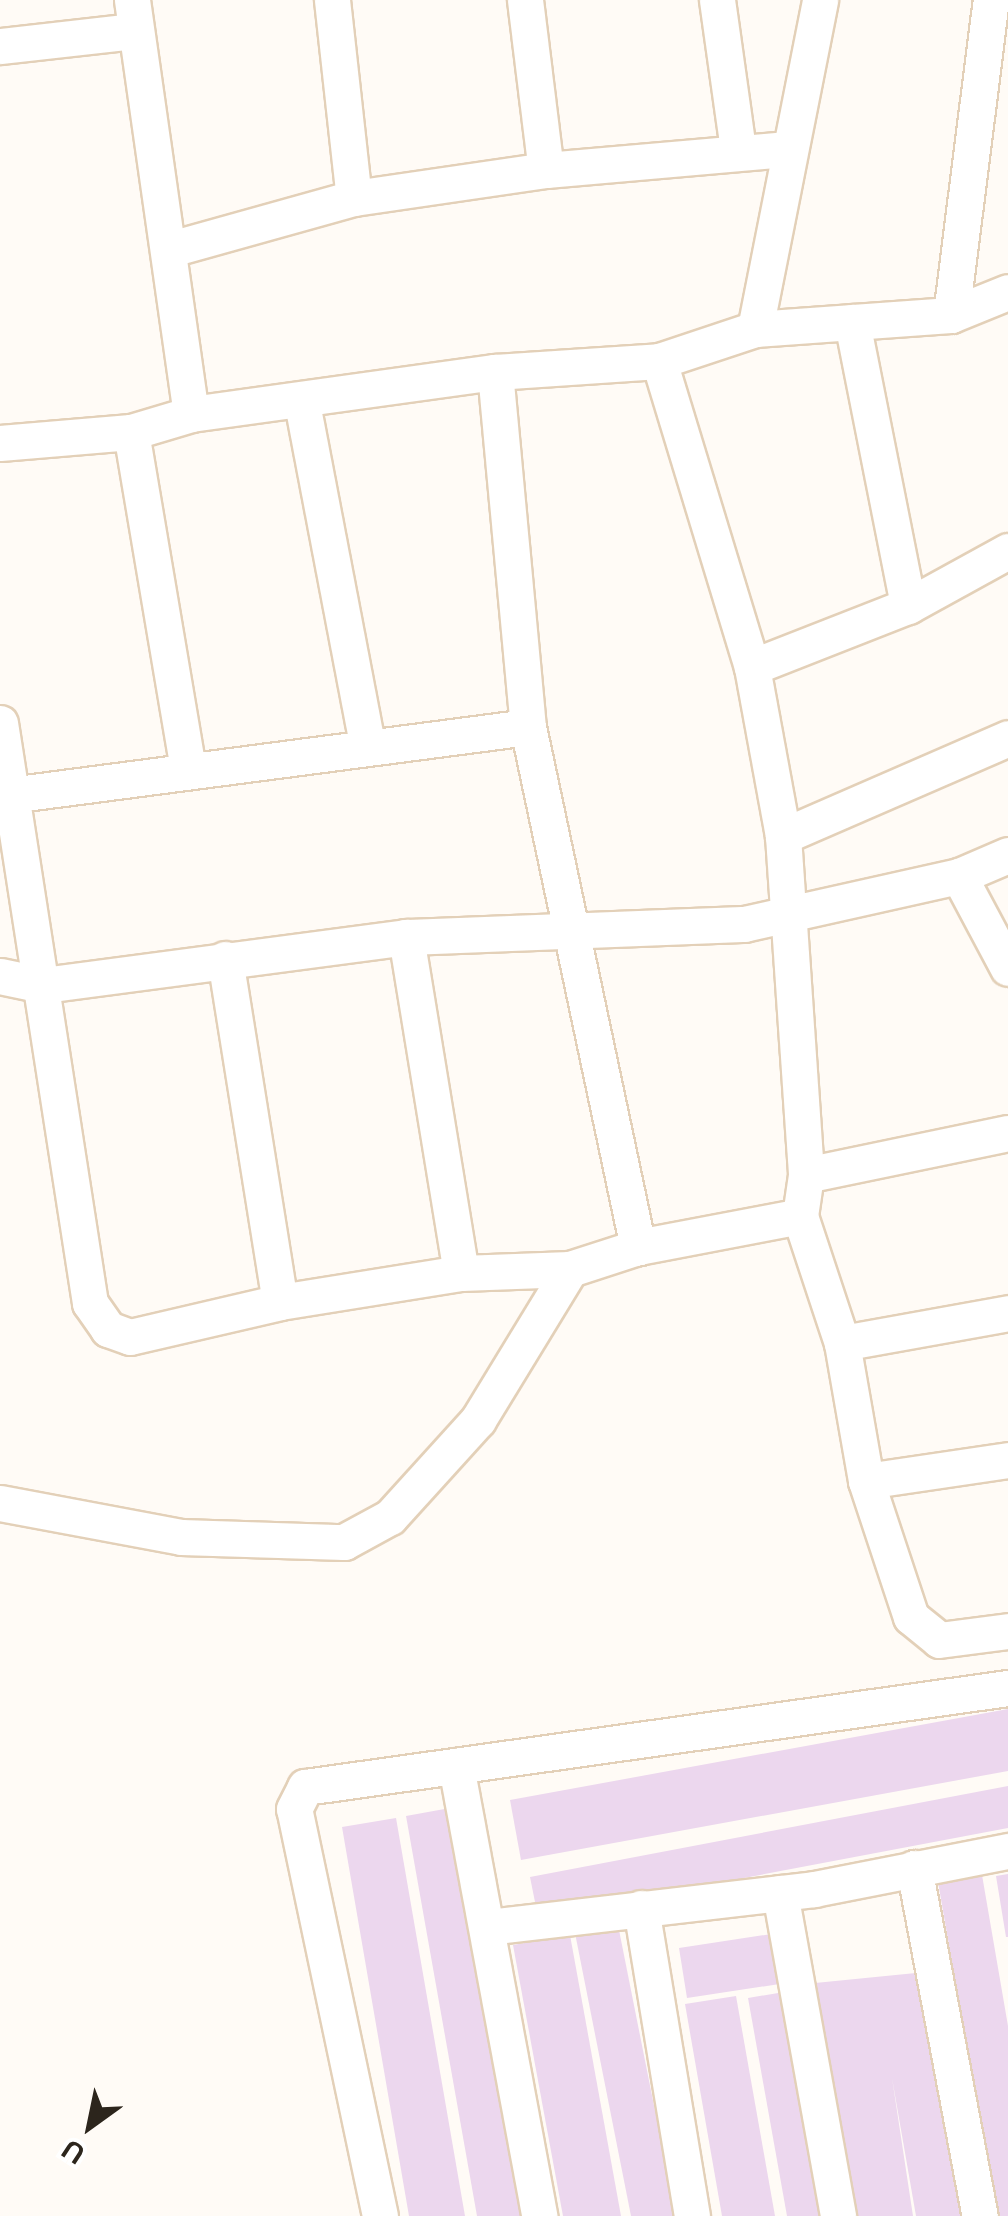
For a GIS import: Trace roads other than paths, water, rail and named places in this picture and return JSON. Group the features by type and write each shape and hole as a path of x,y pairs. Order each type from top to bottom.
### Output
{"street":[{"path":"332,0 354,198"},
{"path":"526,0 546,170"},
{"path":"718,0 738,150"},
{"path":"755,329 820,0"},
{"path":"950,314 991,0"},
{"path":"0,46 133,15 171,249 191,414"},
{"path":"171,249 354,198 546,170 788,148"},
{"path":"0,442 131,432 191,414 302,403 495,372 659,361 755,329 950,314 1008,292"},
{"path":"852,322 908,606"},
{"path":"659,361 752,667 783,836 790,916 806,1175 800,1216 842,1344 866,1481 915,1624 958,1642 1008,1631"},
{"path":"495,372 528,726 638,1246"},
{"path":"302,403 367,743"},
{"path":"131,432 188,768"},
{"path":"752,667 908,606 1008,552"},
{"path":"0,724 90,1303 108,1328 130,1337 280,1302 462,1274 570,1269 638,1246 800,1216"},
{"path":"10,795 367,743 528,726"},
{"path":"783,836 1008,738"},
{"path":"0,976 43,985 406,937 575,934 790,916 959,876 1008,856"},
{"path":"959,876 1008,968"},
{"path":"406,937 462,1274"},
{"path":"225,959 280,1302"},
{"path":"806,1175 1008,1133"},
{"path":"0,1503 181,1537 344,1542 390,1517 478,1420 570,1269"},
{"path":"842,1344 1008,1313"},
{"path":"866,1481 1008,1460"},
{"path":"380,2216 294,1810 312,1783 1008,1688"},
{"path":"456,1766 539,2216"},
{"path":"487,1927 780,1893 1008,1852"},
{"path":"914,1868 980,2216"},
{"path":"780,1893 838,2216"},
{"path":"641,1908 692,2216"}]}
